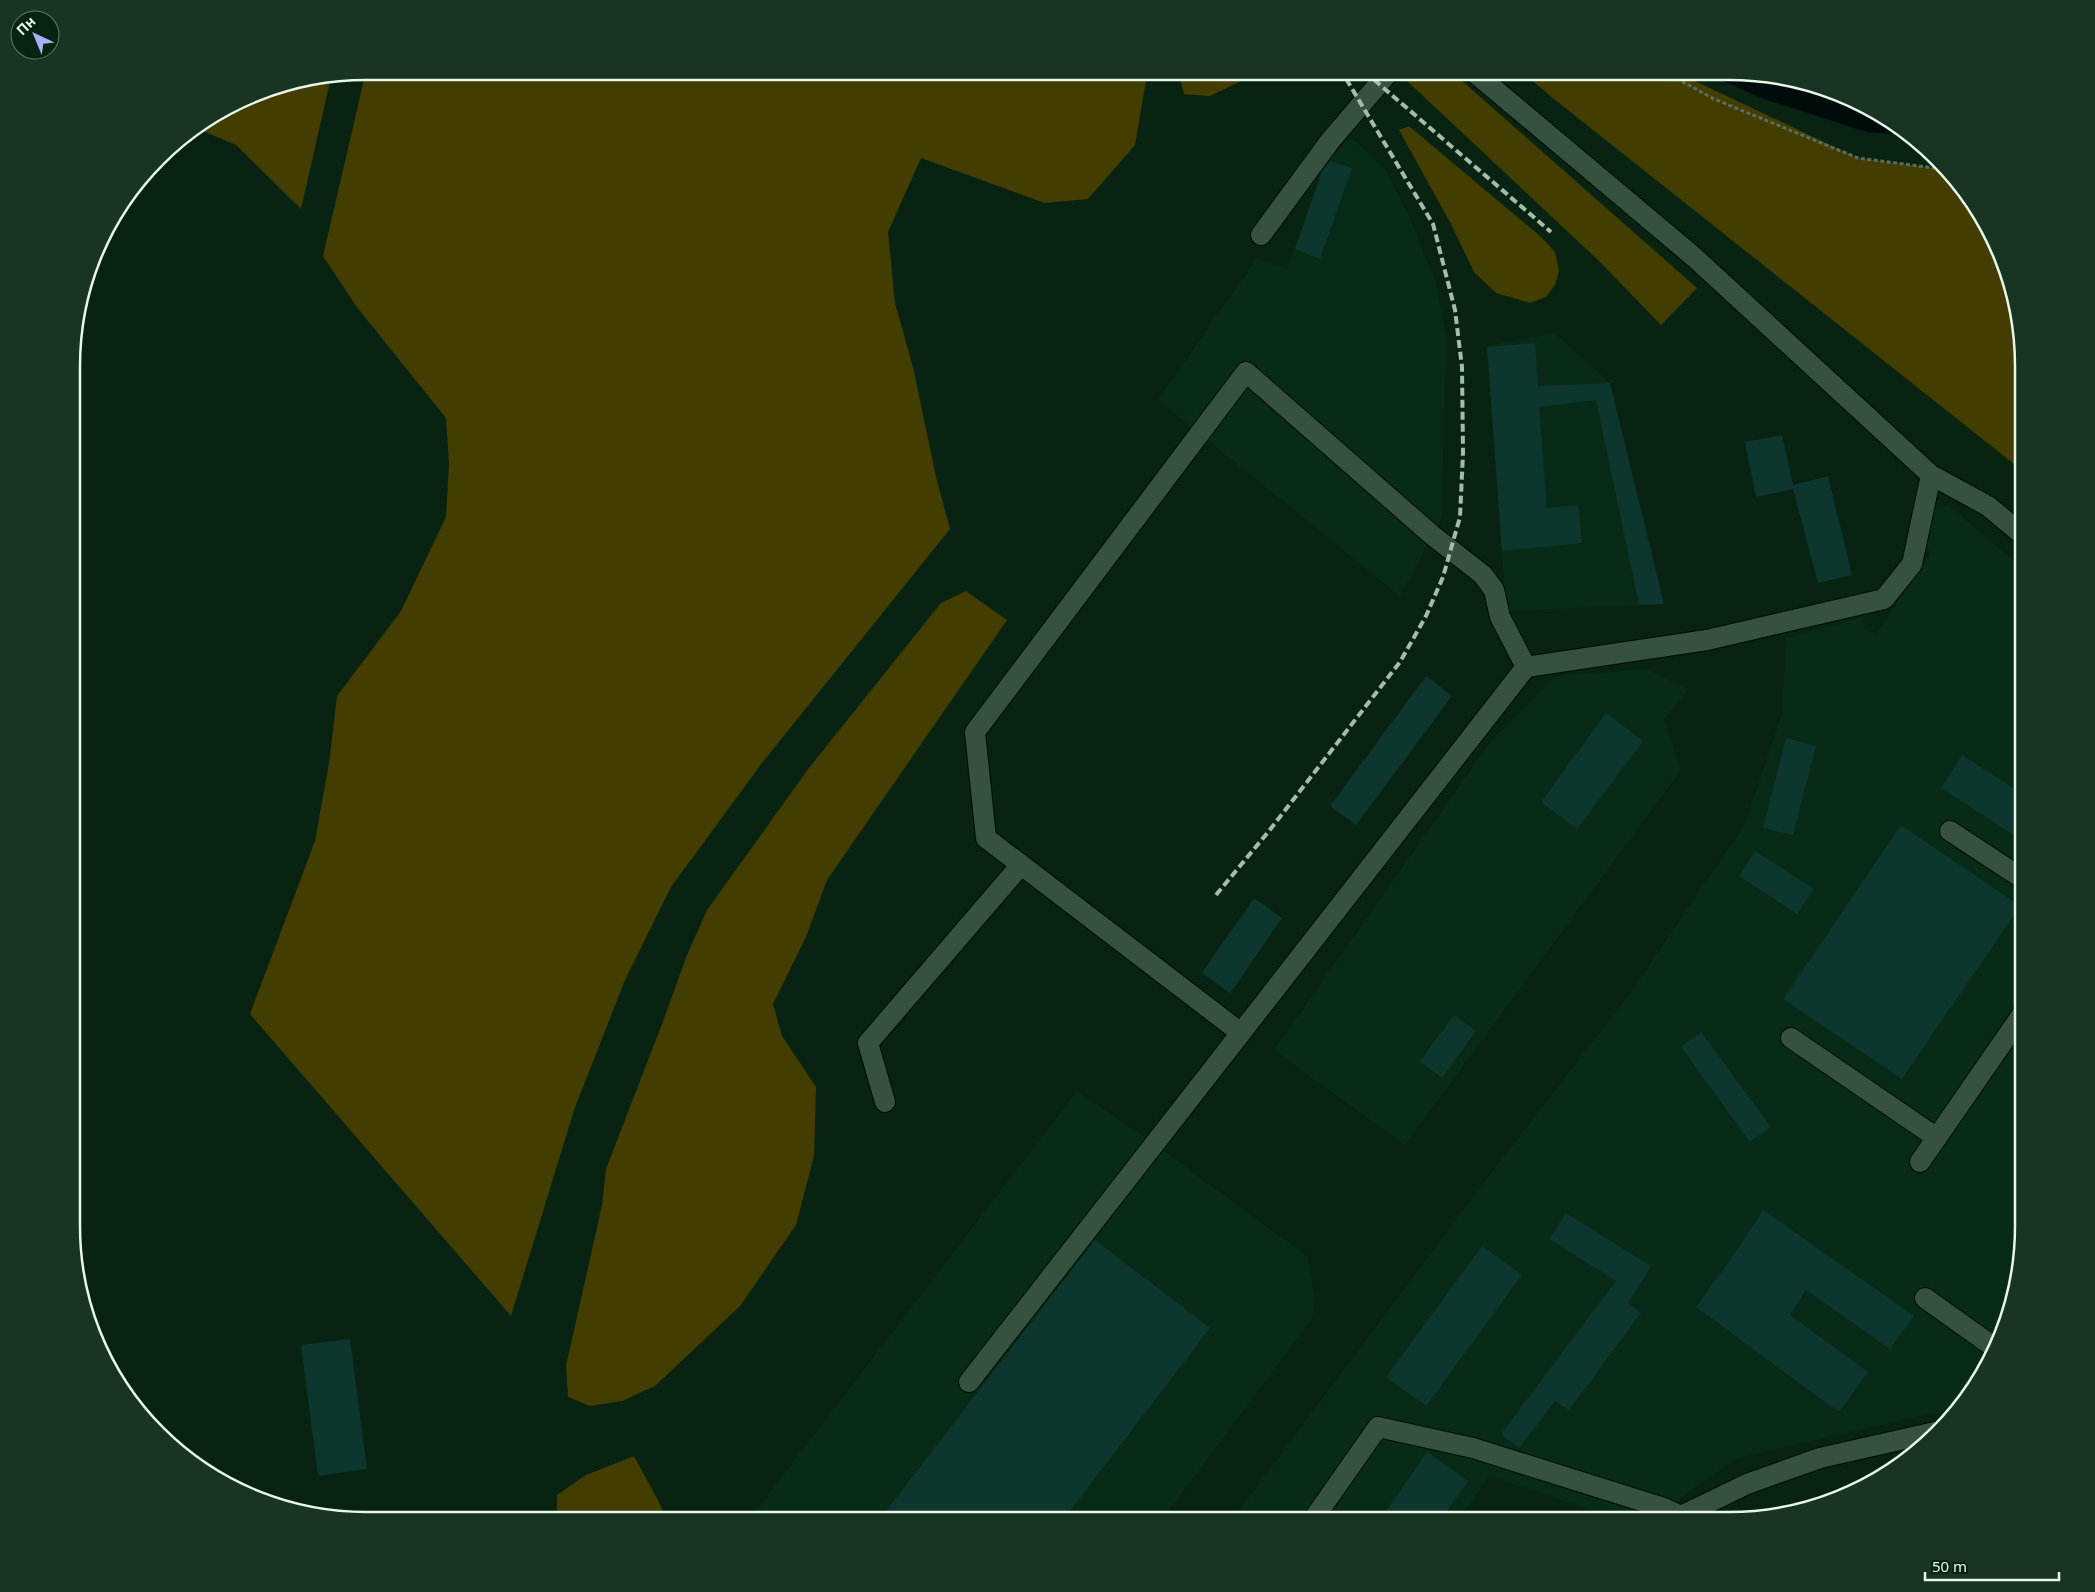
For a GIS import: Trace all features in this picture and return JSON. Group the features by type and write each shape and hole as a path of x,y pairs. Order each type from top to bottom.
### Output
{"street":[{"path":"1261,235 1330,142 1382,80"},
{"path":"1484,80 1694,257 1931,475 1988,506 2015,528"},
{"path":"1241,1034 986,838 975,732 1246,372 1432,535 1483,575 1494,590 1500,617 1526,667"},
{"path":"969,1382 1526,667 1707,640 1884,599 1912,564 1931,475"},
{"path":"1950,831 2015,874"},
{"path":"885,1102 868,1043 1020,866"},
{"path":"1920,1162 2015,1025"},
{"path":"1791,1038 1937,1138"},
{"path":"1925,1298 1989,1344"},
{"path":"1318,1512 1378,1426 1473,1448 1672,1512"},
{"path":"1689,1512 1747,1484 1820,1458 1924,1434"}],"path":[{"path":"1680,80 1714,99 1858,158 1935,168"}],"shaded area":[{"path":"364,80 1146,80 1135,145 1088,199 1045,203 921,158 888,232 895,303 913,367 936,477 950,529 762,763 671,887 625,980 574,1110 511,1316 250,1014 315,841 329,763 337,696 401,611 446,517 449,464 446,418 356,306 323,256"},
{"path":"1180,80 1241,80 1210,96 1184,94"},
{"path":"1406,80 1461,80 1697,288 1661,325 1598,260"},
{"path":"1531,80 1693,80 1858,158 1935,168 1956,192 1977,223 2000,274 2005,292 2013,329 2015,465"},
{"path":"1721,80 1766,82 1821,95 1872,118 1896,134 1867,132 1761,98"},
{"path":"330,82 301,209 236,145 203,131 223,118 274,95"},
{"path":"1409,126 1540,236 1555,252 1559,271 1555,285 1546,297 1530,303 1496,293 1474,272 1451,224 1399,130"},
{"path":"1352,138 1387,171 1411,221 1437,285 1446,339 1442,516 1400,596 1158,400 1257,258 1287,268 1327,160"},
{"path":"1555,333 1610,383 1664,604 1506,611 1487,346"},
{"path":"1948,505 2015,561 2015,1226 2013,1263 2000,1318 1977,1369 1967,1385 1945,1412 1924,1415 1738,1458 1689,1491 1667,1512 1596,1512 1489,1476 1465,1512 1238,1512 1469,1202 1628,996 1744,826 1782,714 1786,638 1863,617 1865,630 1876,634 1930,554 1926,538 1929,517 1935,509"},
{"path":"966,591 1007,620 827,880 806,937 773,1004 782,1036 816,1087 814,1156 796,1225 740,1306 655,1386 622,1401 590,1406 568,1397 566,1366 602,1205 606,1169 687,955 707,910 809,768 941,603"},
{"path":"1647,669 1688,689 1664,720 1681,770 1405,1145 1274,1050 1491,741 1555,676"},
{"path":"1077,1091 1154,1144 1308,1257 1315,1301 1312,1319 1168,1512 755,1512"},
{"path":"634,1456 663,1512 557,1512 557,1495 586,1475"}],"building":[{"path":"1330,161 1352,168 1320,259 1295,249 1322,171"},
{"path":"1535,343 1538,386 1610,383 1664,604 1639,605 1596,400 1539,407 1547,508 1578,505 1582,543 1502,551 1487,347"},
{"path":"1782,435 1793,485 1828,476 1852,575 1818,583 1793,489 1756,497 1745,442"},
{"path":"1426,676 1452,696 1356,825 1330,806"},
{"path":"1606,713 1643,741 1577,829 1541,802"},
{"path":"1786,738 1816,746 1793,835 1763,828"},
{"path":"1962,755 2015,789 2015,836 1941,788"},
{"path":"1901,825 2015,903 2015,913 1902,1079 1783,999"},
{"path":"1755,851 1814,889 1797,914 1739,876"},
{"path":"1254,898 1282,918 1230,993 1202,973"},
{"path":"1454,1015 1476,1031 1442,1078 1420,1061"},
{"path":"1701,1032 1771,1127 1750,1142 1681,1047"},
{"path":"1763,1210 1914,1316 1890,1349 1806,1290 1790,1315 1868,1372 1839,1412 1696,1307"},
{"path":"1566,1213 1651,1266 1628,1303 1641,1313 1569,1410 1555,1401 1519,1448 1501,1434 1616,1281 1549,1239"},
{"path":"1095,1240 1210,1328 1069,1512 885,1512"},
{"path":"1482,1246 1522,1275 1426,1406 1386,1377"},
{"path":"350,1339 367,1469 318,1476 301,1345"},
{"path":"1427,1452 1468,1481 1446,1512 1385,1512"}],"railway":[{"path":"1216,895 1269,831 1400,662 1426,616 1443,577 1460,517 1463,453 1462,367 1455,310 1433,224 1347,80"},
{"path":"1374,80 1551,232"}]}
